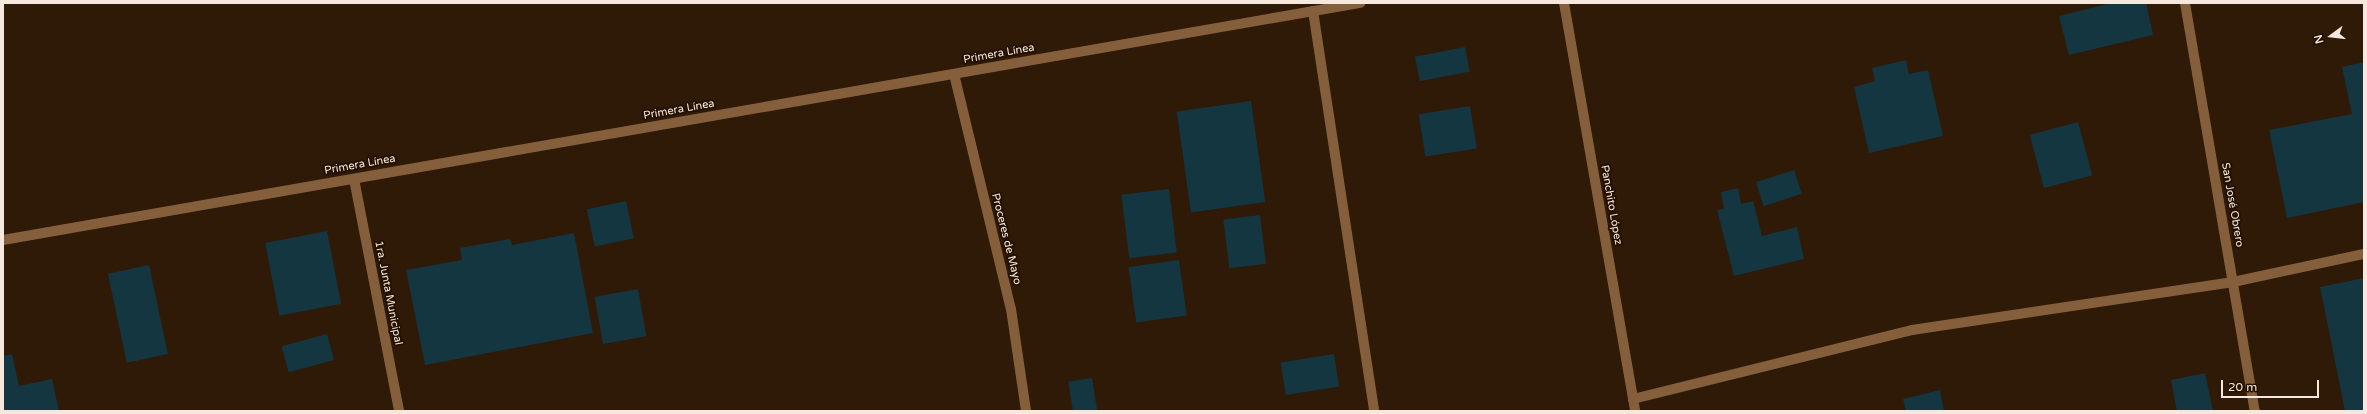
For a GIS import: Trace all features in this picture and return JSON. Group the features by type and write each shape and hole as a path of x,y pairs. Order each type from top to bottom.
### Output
{"street":[{"name":"Primera Línea","path":"3,240 1360,3"},
{"name":"Panchito López","path":"1564,3 1635,411"},
{"name":"San José Obrero","path":"2184,3 2255,411"},
{"path":"1313,11 1374,411"},
{"name":"Proceres de Mayo","path":"954,74 1011,309 1026,411"},
{"name":"1ra. Junta Municipal","path":"354,179 400,411"},
{"path":"1633,399 1912,330 2233,282 2364,254"}],"building":[{"path":"2111,3 2146,3 2153,35 2069,55 2059,16"},
{"path":"1465,47 1470,72 1420,81 1415,57"},
{"path":"1906,60 1909,74 1928,70 1943,136 1869,153 1854,87 1875,81 1872,68"},
{"path":"2364,62 2364,202 2287,218 2269,130 2352,114 2342,67"},
{"path":"1251,101 1265,202 1191,212 1177,111"},
{"path":"1470,106 1477,148 1425,157 1419,114"},
{"path":"2078,122 2092,175 2044,188 2030,135"},
{"path":"1794,170 1802,194 1764,206 1756,182"},
{"path":"1738,188 1741,204 1753,201 1762,236 1797,227 1804,259 1734,276 1717,210 1724,209 1721,192"},
{"path":"1169,189 1177,253 1129,258 1121,195"},
{"path":"626,201 634,238 595,246 587,209"},
{"path":"1260,215 1266,264 1229,268 1223,220"},
{"path":"327,231 341,304 279,316 265,243"},
{"path":"574,233 593,333 425,365 406,270 462,260 460,248 510,239 512,245"},
{"path":"1179,260 1187,315 1136,323 1128,267"},
{"path":"149,265 168,354 127,363 108,274"},
{"path":"2364,278 2364,411 2345,411 2320,287"},
{"path":"638,289 646,336 603,344 595,297"},
{"path":"327,334 334,360 289,372 282,346"},
{"path":"12,354 19,386 52,379 59,411 3,411 3,356"},
{"path":"1334,354 1339,387 1286,395 1281,362"},
{"path":"2205,373 2213,411 2177,411 2171,380"},
{"path":"1092,378 1097,411 1073,411 1068,382"},
{"path":"1940,390 1944,411 1906,411 1903,399"}]}
